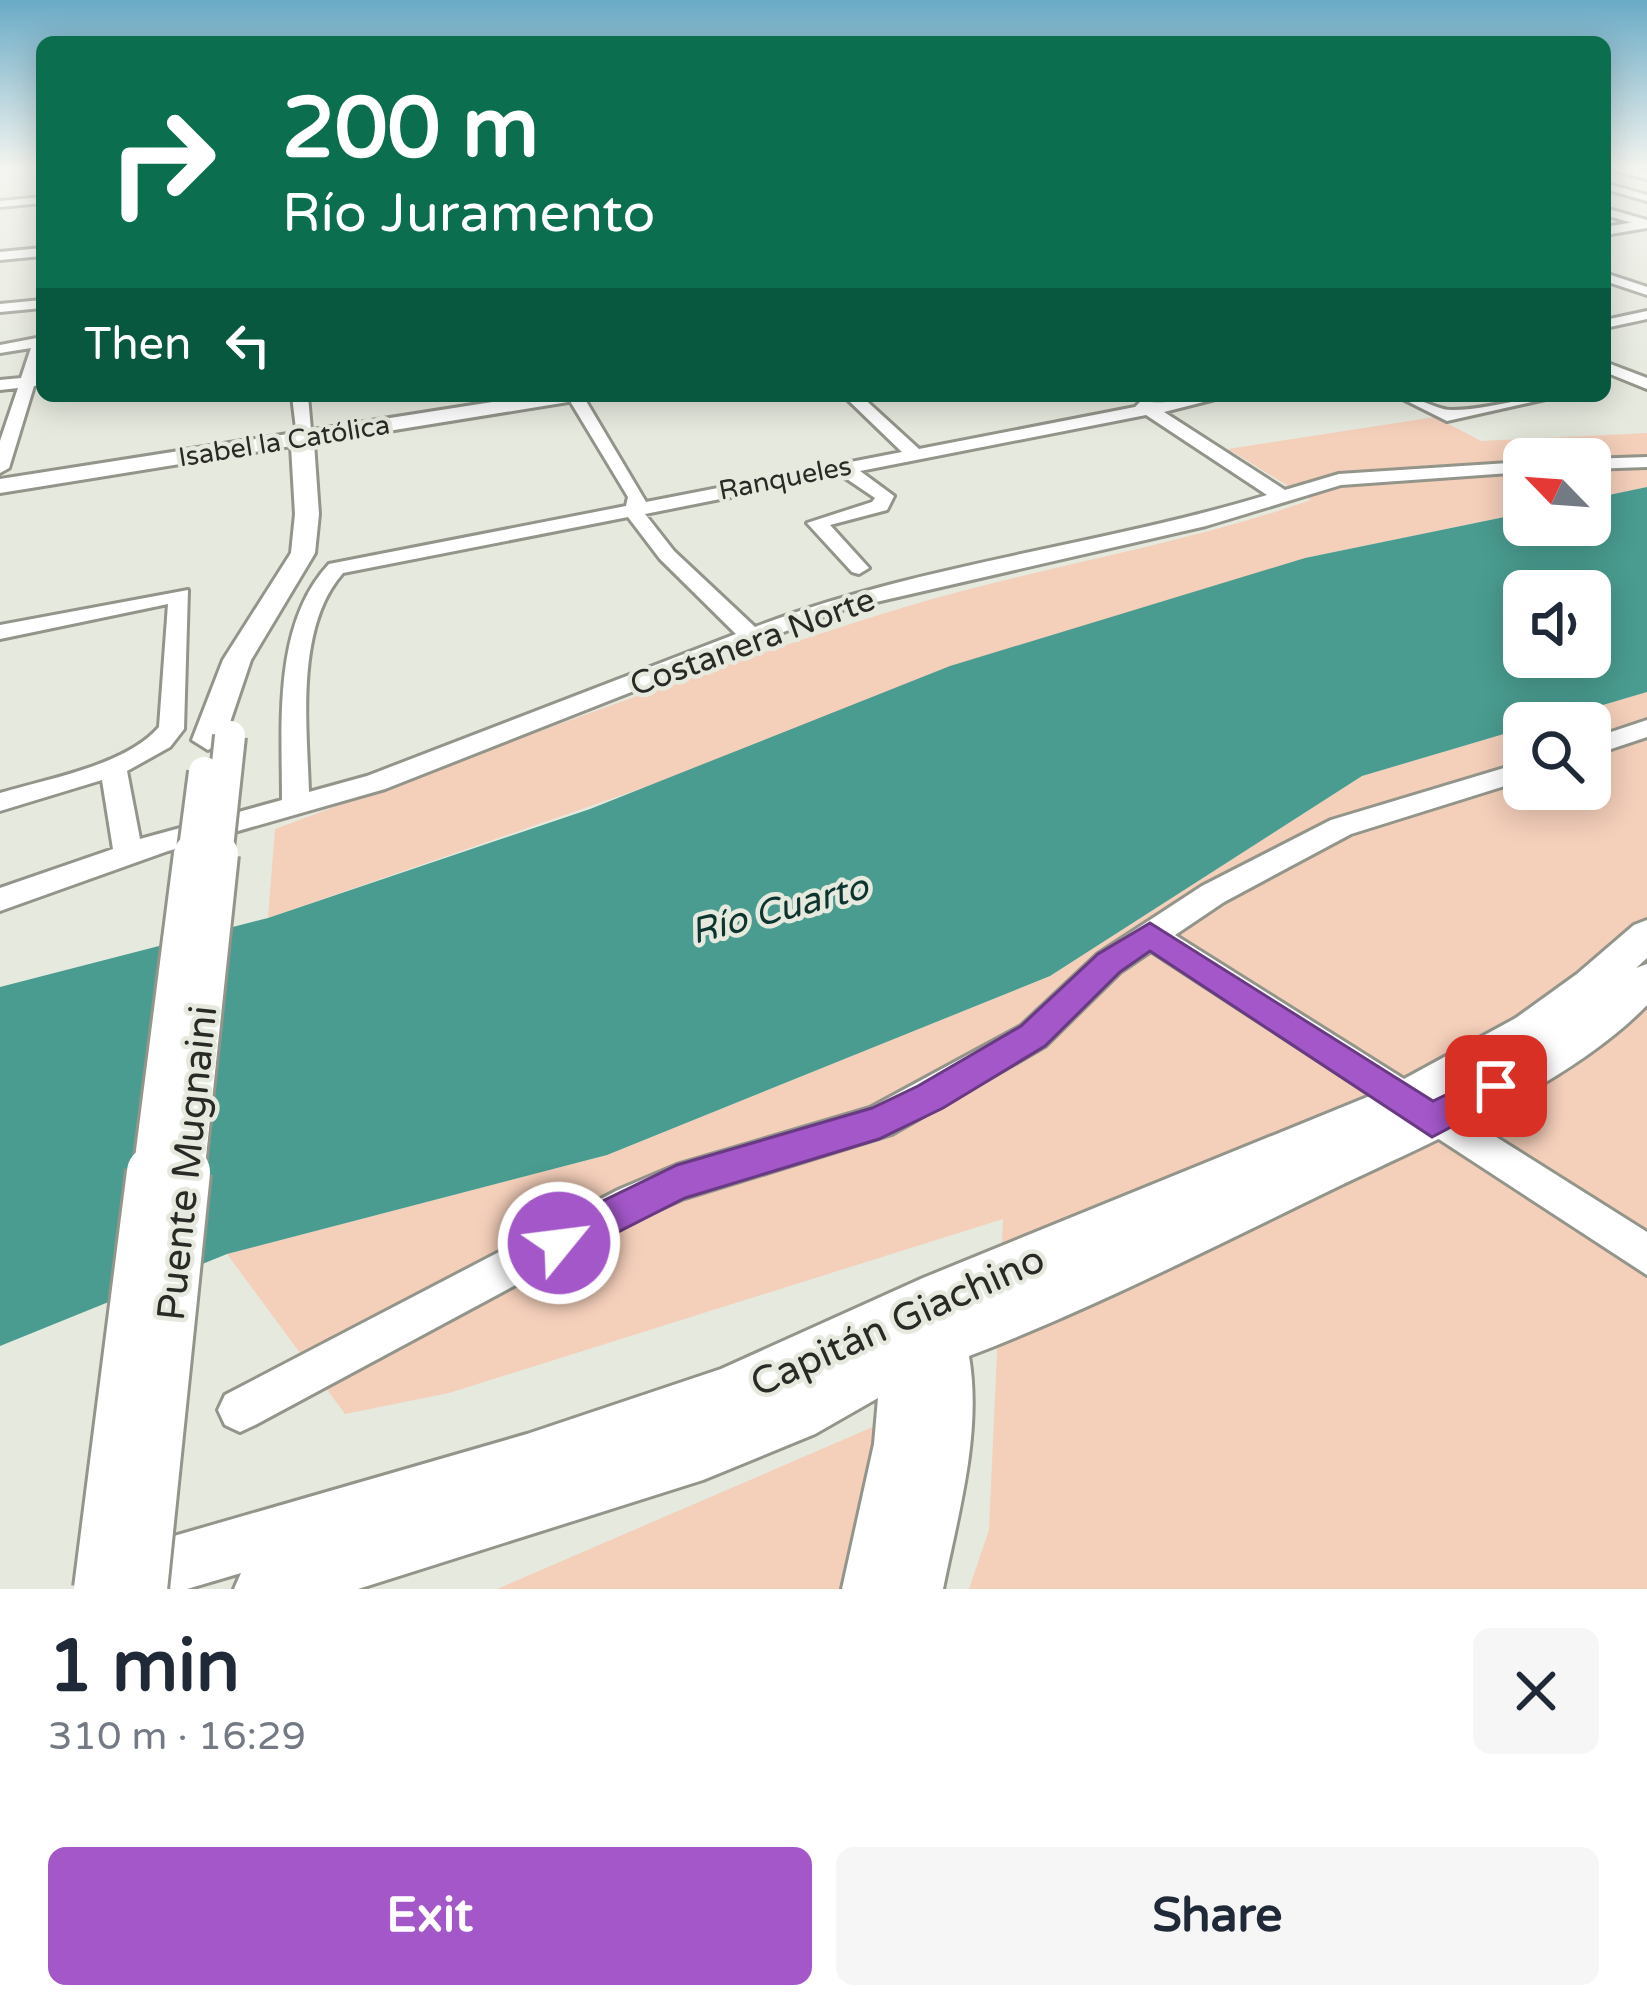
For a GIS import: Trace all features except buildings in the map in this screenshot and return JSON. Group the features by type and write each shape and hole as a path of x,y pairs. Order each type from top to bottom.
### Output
{"main road":[{"name":"Isabel la Católica","path":"0,486 532,402"},
{"path":"219,738 237,660 303,554 307,514 301,447 306,437"},
{"name":"Puente Mugnaini","path":"97,1589 219,738"},
{"name":"Puente Mugnaini","path":"141,1589 219,738"},
{"name":"Capitán Giachino","path":"1417,1111 1604,978 1647,935"},
{"name":"Capitán Giachino","path":"97,1589 653,1421 922,1333 1049,1300 1596,1024 1647,980"},
{"path":"872,1589 922,1333"},
{"path":"913,1589 946,1403 922,1333"},
{"name":"Capitán Giachino","path":"263,1589 703,1453 796,1415 922,1333"}],"street":[{"path":"6,260 36,253"},
{"path":"1611,279 1647,291"},
{"path":"0,308 36,305"},
{"path":"1611,323 1647,315"},
{"path":"0,349 36,343"},
{"path":"1611,369 1643,380"},
{"path":"1611,384 1643,380"},
{"path":"0,386 35,381"},
{"path":"0,468 35,381"},
{"path":"301,402 306,437"},
{"path":"575,402 637,497 634,512 667,555 750,635"},
{"path":"858,402 914,454"},
{"path":"1139,402 1281,496"},
{"name":"Ranqueles","path":"296,802 297,664 325,575 352,562 1187,402"},
{"path":"1418,402 1447,416 1520,402"},
{"path":"1611,463 1647,461"},
{"path":"841,467 885,496 880,506 817,524 859,568"},
{"path":"1239,468 1339,480"},
{"name":"Costanera Norte","path":"0,900 296,802 376,783 830,607 1199,522 1339,480 1503,468"},
{"path":"0,632 180,595 172,729 152,749 0,802"},
{"path":"1611,741 1647,728"},
{"path":"112,765 129,856"},
{"path":"240,1410 631,1203 677,1183 879,1122 931,1097 1033,1036 1109,963 1213,894 1340,827 1503,777"},
{"path":"1150,935 1647,1255"}],"shaded area":[{"path":"1435,417 1481,441 1503,440 1503,517 1305,558 268,918 275,829 825,632 1311,500 1228,449"},
{"path":"1647,433 1647,487 1611,495 1611,438 1543,438"},
{"path":"1647,692 1647,1589 969,1589 989,1530 1003,1219 449,1393 345,1414 227,1254 607,1155 1050,976 1362,776 1503,734 1503,810 1611,810 1611,703"},
{"path":"882,1423 859,1541 841,1589 497,1589"}],"water":[{"name":"Río Cuarto","path":"1647,487 1647,692 1611,703 1503,702 1503,734 1362,776 1050,976 607,1155 227,1254 0,1346 0,987 268,918 590,809 950,666 1305,558 1503,517 1503,546 1611,546 1611,495"}],"route":[{"path":"559,1243 677,1183 879,1122 931,1097 1033,1036 1109,963 1150,935 1432,1120 1496,1086"}]}
